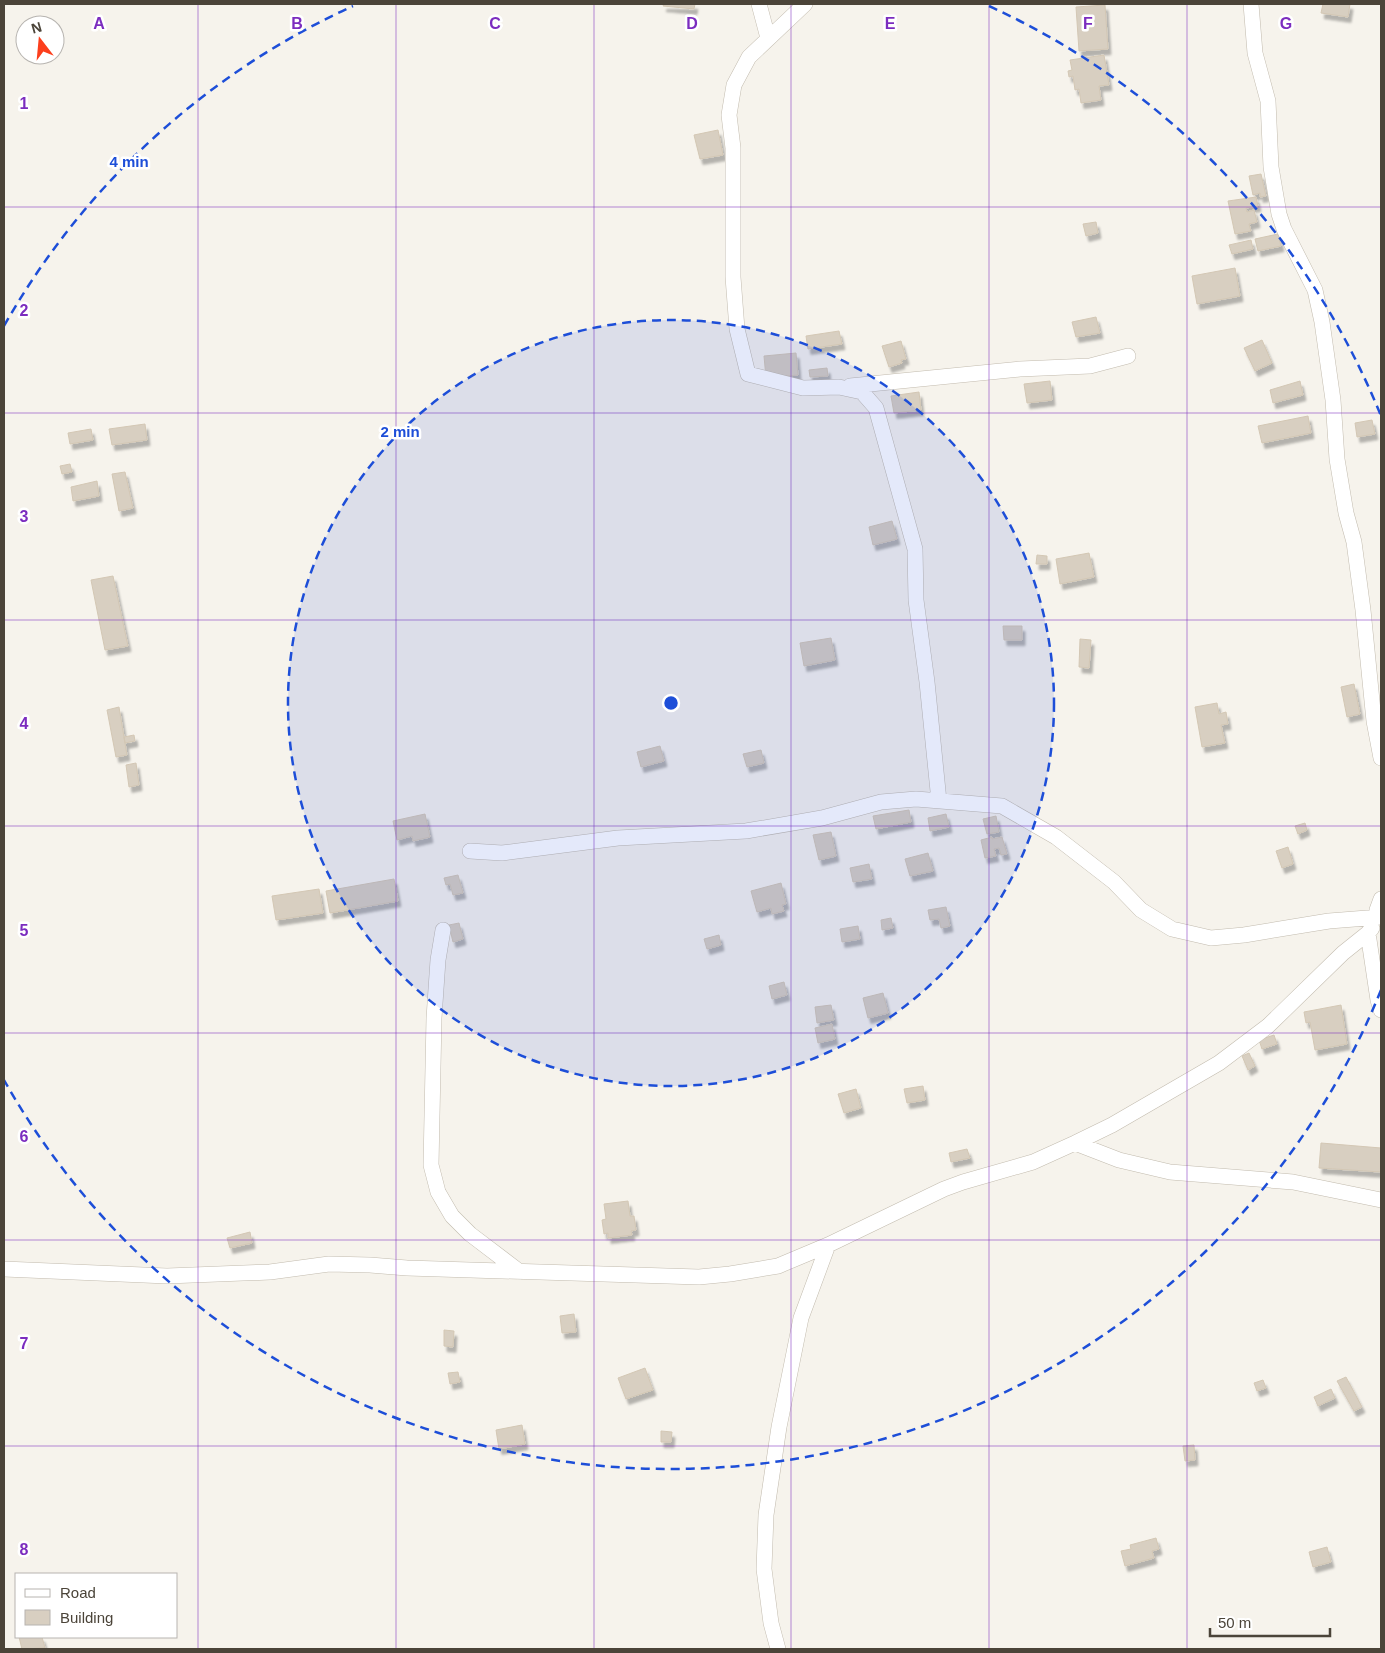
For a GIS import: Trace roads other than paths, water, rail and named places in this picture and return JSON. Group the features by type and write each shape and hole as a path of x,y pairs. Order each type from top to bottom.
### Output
{"street":[{"path":"759,4 768,38"},
{"path":"805,4 749,57 734,84 729,115 733,148 733,277 737,329 748,374 803,388 839,388 1020,369 1090,366 1128,356"},
{"path":"1251,4 1255,53 1268,101 1271,167 1279,214 1284,229 1314,290 1322,322 1333,400 1337,459 1346,513 1354,542 1374,721 1381,758"},
{"path":"839,388 862,392 876,408 915,549 916,600 940,801"},
{"path":"470,851 502,853 618,838 746,831 822,818 881,802 916,799 1002,806 1056,837 1114,882 1141,910 1172,928 1211,938 1244,935 1329,921 1380,909"},
{"path":"4,1269 167,1276 270,1272 329,1264 699,1278 778,1266 828,1245 944,1189 1033,1162 1075,1144 1112,1125 1219,1063 1268,1026 1343,952 1368,934 1380,909"},
{"path":"443,930 438,960 434,1018 431,1165 438,1192 452,1216 470,1234 520,1272"},
{"path":"1368,934 1381,1010"},
{"path":"1075,1144 1120,1160 1170,1172 1293,1182 1381,1200"},
{"path":"778,1649 764,1569 766,1515 779,1427 801,1318 828,1245"}]}
